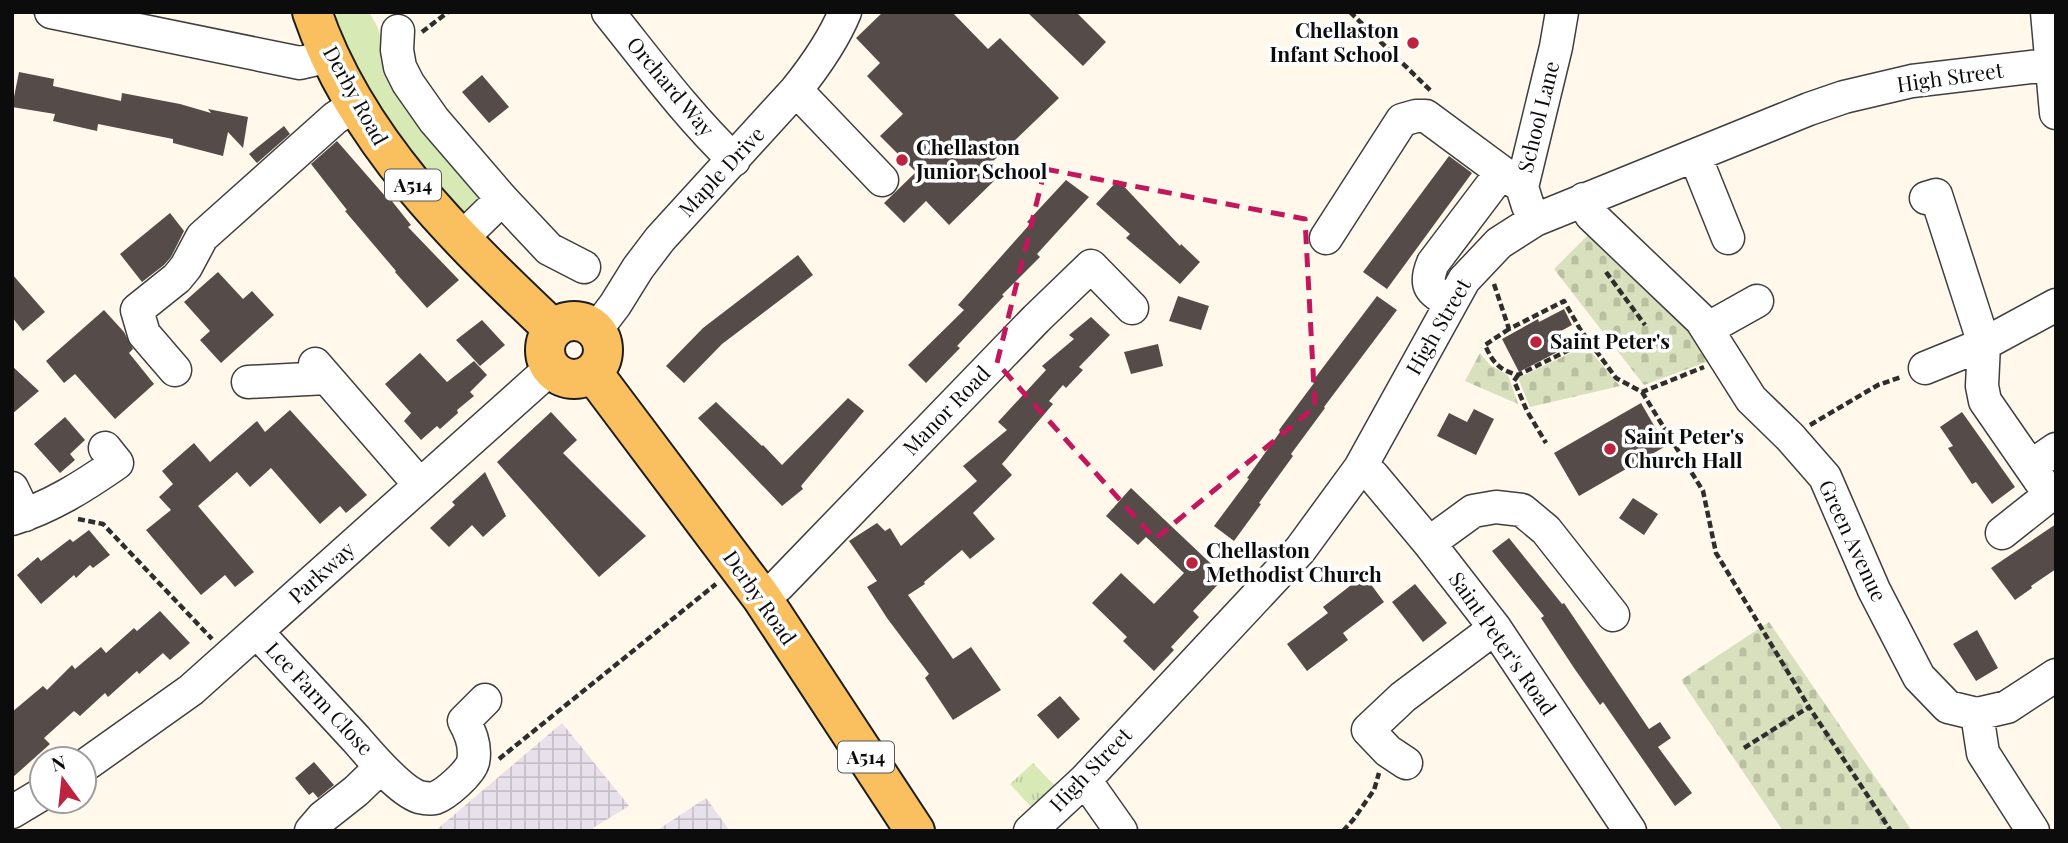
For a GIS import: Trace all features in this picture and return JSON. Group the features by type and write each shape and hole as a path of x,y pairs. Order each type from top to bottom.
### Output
{"main road":[{"name":"Derby Road","path":"312,12 330,56 355,105 366,125 394,162 462,238 553,329"},
{"path":"578,321 596,330 602,339 604,351 602,360 593,373 570,379 558,375 551,368 545,347 553,329 566,322 578,321"},
{"name":"Derby Road","path":"593,373 762,598 915,831"}],"street":[{"path":"51,12 300,63 330,56"},
{"name":"Orchard Way","path":"608,12 667,88 706,133 734,160"},
{"name":"Maple Drive","path":"596,330 660,239 734,160 817,64 836,34 845,12"},
{"name":"School Lane","path":"1535,220 1512,180 1556,47 1562,12"},
{"path":"2046,12 2054,64 2056,113"},
{"path":"398,31 400,67 434,120 549,249 584,267"},
{"name":"High Street","path":"1030,831 1085,780 1300,550 1360,468 1464,279 1499,243 1535,220 1810,109 1912,81 2054,64"},
{"path":"796,90 882,180"},
{"path":"175,370 144,334 136,310 177,278 202,237 335,118 355,105"},
{"path":"1326,238 1402,120 1426,116 1512,180 1433,264 1427,276 1428,284 1434,292 1450,302"},
{"path":"1695,156 1728,238"},
{"path":"1926,198 1936,195 1984,344 1982,386 1985,401 2043,458 2050,495 2002,534"},
{"path":"462,238 502,199"},
{"name":"Green Avenue","path":"1584,199 1591,215 1701,320 1751,398 1825,477 1874,590 1919,677 1948,707 1977,714"},
{"name":"Manor Road","path":"762,598 779,585 1036,318 1091,266 1132,308"},
{"path":"1707,330 1757,301"},
{"path":"1925,368 1984,344 2056,305"},
{"name":"Parkway","path":"98,756 191,690 551,368"},
{"path":"248,382 321,371 420,485"},
{"path":"21,508 78,490 117,463 105,448"},
{"name":"Saint Peter's Road","path":"1360,468 1373,477 1429,543 1494,628 1630,831"},
{"path":"1429,543 1473,511 1496,508 1522,510 1546,530 1613,615"},
{"path":"1397,757 1368,730 1404,697 1494,628"},
{"name":"Lee Farm Close","path":"257,632 406,790 419,797 433,799 470,771"},
{"path":"2034,831 1983,753 1977,714 2007,707 2056,675"},
{"path":"470,771 473,744 464,721 485,700"},
{"name":"Lee Farm Close","path":"312,831 323,817 382,767"},
{"path":"1085,780 1121,831"},
{"path":"12,811 28,801"}],"path":[{"path":"1350,12 1435,94"},
{"path":"1485,256 1509,329"},
{"path":"1606,272 1645,325"},
{"path":"1518,375 1504,371 1491,359 1485,345 1563,300 1594,350 1616,378 1642,391 1703,491 1716,553 1809,707 1891,831"},
{"path":"1573,348 1580,329"},
{"path":"1546,443 1527,411 1514,381 1518,375 1573,348 1594,350"},
{"path":"1642,391 1725,359"},
{"path":"1790,437 1878,385 1925,368"},
{"path":"21,508 103,524 229,657"},
{"path":"470,771 492,765 738,566"},
{"path":"1744,748 1809,707"},
{"path":"1343,831 1397,757"}],"highlighted area":[{"path":"1045,169 1305,219 1315,407 1155,539 997,363"}],"shaded area":[{"path":"562,723 629,806 593,828 594,831 435,831"},
{"path":"706,798 730,831 656,831"}],"green space":[{"path":"341,12 369,12 383,44 482,191 478,208 473,214 453,206 381,114 329,19"},
{"path":"1590,233 1682,322 1709,361 1644,385 1554,269"},
{"path":"1573,352 1592,353 1620,386 1530,407 1518,378"},
{"path":"1480,353 1490,365 1508,375 1518,404 1465,381"},
{"path":"1769,622 1912,831 1783,831 1681,680"},
{"path":"1033,763 1056,787 1033,809 1010,784"}],"building":[{"path":"883,12 952,12 988,49 1000,38 1059,98 989,165 999,176 949,225 926,201 904,223 884,203 916,172 880,136 903,114 867,76 880,63 856,38"},
{"path":"1027,12 1076,12 1106,42 1083,66"},
{"path":"19,72 54,79 53,86 121,101 122,93 211,113 208,109 248,117 243,148 228,132 223,156 173,143 173,139 98,124 97,131 53,121 55,114 12,107"},
{"path":"482,75 509,107 489,123 462,92"},
{"path":"284,126 290,134 257,163 249,154"},
{"path":"337,141 385,196 387,195 411,225 408,227 459,280 427,308 345,211 347,210 311,164"},
{"path":"1449,156 1472,173 1387,289 1363,272"},
{"path":"1066,180 1089,197 1037,254 1040,257 1002,295 1004,296 957,346 960,348 926,383 908,365 964,310 958,305"},
{"path":"1118,180 1180,246 1181,244 1200,262 1180,284 1126,238 1130,234 1096,204"},
{"path":"170,213 184,231 171,257 142,282 120,254"},
{"path":"798,255 813,275 722,344 684,383 666,366 703,328"},
{"path":"218,272 243,299 252,291 274,315 221,363 200,340 210,331 184,302"},
{"path":"12,274 45,312 23,331 12,317"},
{"path":"1178,296 1209,306 1201,330 1169,321"},
{"path":"1377,296 1397,310 1324,407 1234,541 1214,526 1249,479 1247,478 1279,430 1314,383 1312,382"},
{"name":"Saint Peter's","path":"1564,309 1572,325 1561,331 1569,346 1519,372 1502,339 1538,319 1539,322"},
{"path":"104,310 124,332 133,349 129,353 154,384 115,419 75,374 64,383 46,361"},
{"path":"1091,317 1110,335 1079,367 1083,370 1066,388 1063,385 1049,401 1053,404 1002,464 1012,475 973,513 995,539 970,559 962,550 924,582 925,584 908,595 953,659 971,647 1001,690 953,720 925,678 929,674 867,587 877,581 849,541 877,523 885,531 890,528 901,546 977,481 963,466 1007,430 998,422 1046,370 1042,366 1074,339 1069,335"},
{"path":"482,320 505,345 480,366 456,340"},
{"path":"1158,344 1163,366 1131,374 1124,352"},
{"path":"420,353 447,382 474,361 487,375 470,392 474,396 457,410 458,413 440,429 437,426 421,440 404,421 411,413 385,384"},
{"path":"12,366 39,391 12,414"},
{"path":"848,398 864,411 801,486 803,489 782,506 698,418 716,402 782,465"},
{"name":"Saint Peter's Church Hall","path":"1641,403 1666,446 1579,496 1554,453"},
{"path":"1474,409 1494,419 1476,455 1437,436 1449,413 1467,422"},
{"path":"290,410 367,495 346,513 340,506 320,524 271,468 250,487 237,472 198,506 254,572 235,587 225,575 201,595 146,530 171,510 159,497 173,484 162,471 194,443 210,462 257,421 265,432"},
{"path":"551,412 577,440 563,453 646,536 599,577 497,462"},
{"path":"1962,412 2015,487 1992,504 1976,482 1972,484 1948,448 1953,446 1940,427"},
{"path":"65,417 85,440 70,454 75,460 60,473 34,444"},
{"path":"485,472 506,516 483,537 472,525 449,547 430,528 455,505 452,502"},
{"path":"1131,488 1225,577 1193,611 1199,617 1171,647 1174,650 1154,671 1123,641 1127,637 1092,603 1121,573 1154,604 1184,573 1146,537 1138,545 1106,516"},
{"path":"1633,498 1658,514 1644,535 1619,518"},
{"path":"2056,524 2056,569 2015,600 1991,568"},
{"path":"89,530 110,555 93,568 90,565 76,578 74,575 41,604 17,575 38,557 41,561 70,539 73,542"},
{"path":"1509,538 1562,604 1564,603 1649,729 1660,722 1671,738 1658,747 1692,793 1675,806 1603,702 1600,705 1574,668 1541,618 1544,616 1492,551"},
{"path":"1364,575 1384,602 1343,633 1348,640 1307,671 1287,644 1328,613 1323,607"},
{"path":"1415,584 1447,623 1423,642 1392,602"},
{"path":"160,611 190,643 170,660 163,653 139,674 137,671 108,697 105,693 80,716 74,711 44,738 49,745 28,745 28,764 12,778 12,712 43,686 47,690 72,665 75,669 101,647 106,653 134,628 137,631"},
{"path":"1977,630 1998,668 1976,681 1953,644"},
{"path":"1060,696 1080,719 1058,739 1037,715"},
{"path":"314,762 334,785 318,798 313,792 309,795 295,778"}],"place":[{"name":"Chellaston Infant School","path":"1413,43"},
{"name":"Chellaston Junior School","path":"902,160"},
{"name":"Saint Peter's","path":"1536,342"},
{"name":"Saint Peter's Church Hall","path":"1610,449"},
{"name":"Chellaston Methodist Church","path":"1192,563"}]}
